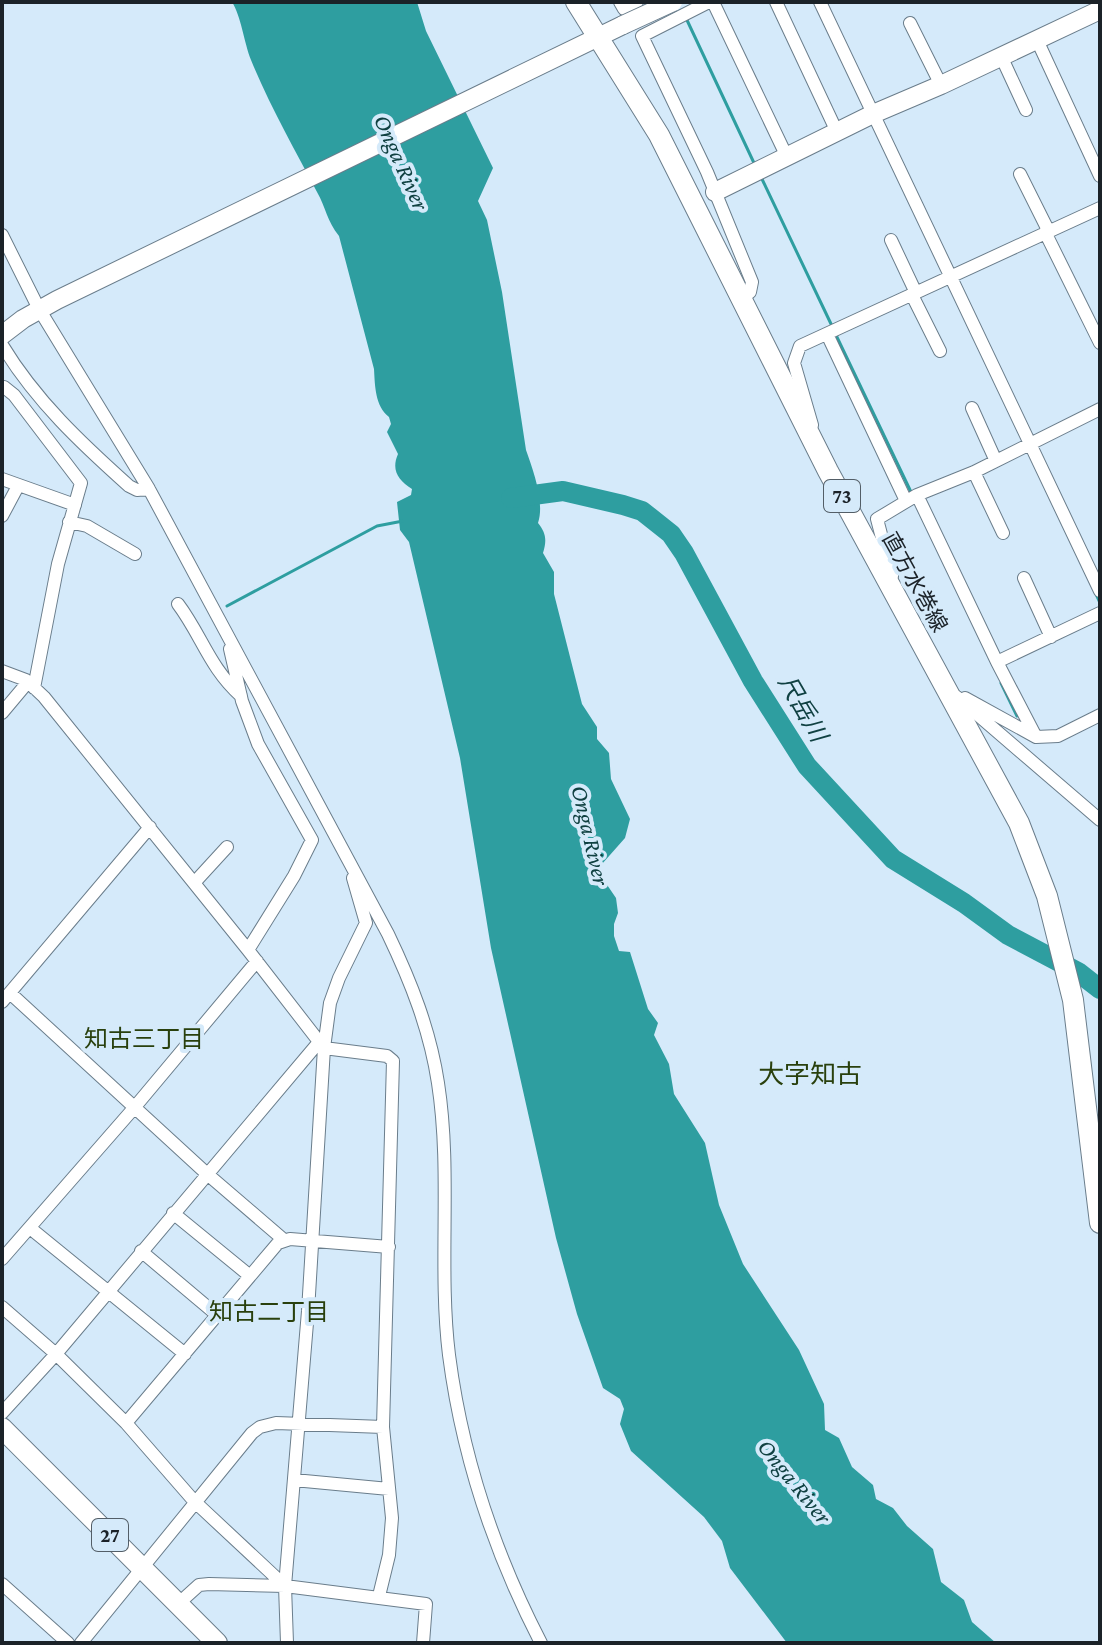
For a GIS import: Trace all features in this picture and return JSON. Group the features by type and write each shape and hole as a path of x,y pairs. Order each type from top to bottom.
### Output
{"main road":[{"name":"直方水巻線","path":"576,2 593,40 659,135 812,440 1019,823 1047,896 1073,1000 1100,1223"},
{"name":"27","path":"2,1428 217,1643"}],"street":[{"path":"620,2 624,9 637,2"},
{"path":"2,335 21,320 57,300 623,25 711,2 787,157"},
{"path":"776,2 837,132"},
{"path":"820,2 869,116 1100,591"},
{"path":"680,10 642,36 715,192 752,282 750,292 740,300"},
{"path":"715,192 869,116 1100,10"},
{"path":"910,23 941,85"},
{"path":"1037,40 1100,176"},
{"path":"1001,56 1026,110"},
{"path":"1020,174 1100,343"},
{"path":"812,440 811,418 794,363 800,346 1100,208"},
{"path":"2,235 39,309 149,489 412,985 438,1081 443,1127 444,1292 449,1355 460,1421 472,1470 494,1535 541,1643"},
{"path":"891,240 940,351"},
{"path":"831,332 1036,737"},
{"path":"2,345 18,371 75,438 129,486 137,490 149,489"},
{"path":"2,713 31,685 58,564 81,483 14,395 3,389 18,371"},
{"path":"972,408 995,459"},
{"path":"896,598 877,519 912,497 974,472 1100,409"},
{"path":"974,472 1003,533"},
{"path":"2,479 75,505"},
{"path":"2,516 18,486"},
{"path":"69,522 87,526 135,554"},
{"path":"1024,578 1051,637"},
{"path":"178,604 214,667 241,696"},
{"path":"997,662 1100,613"},
{"path":"227,635 241,696 258,744 312,840 294,876 248,950"},
{"path":"2,671 31,685 150,827 321,1045 387,1056 393,1061 383,1427 392,1518 389,1555 379,1596"},
{"path":"948,689 1036,737 1058,736 1100,715"},
{"path":"948,689 1100,820"},
{"path":"150,827 6,997 284,1240"},
{"path":"194,883 227,847"},
{"path":"287,1643 285,1586 300,1423 321,1045 339,978 366,923 350,863"},
{"path":"2,1259 257,961"},
{"path":"2,1413 56,1354 206,1173 321,1045"},
{"path":"173,1213 250,1276"},
{"path":"30,1228 185,1354"},
{"path":"126,1423 278,1243 284,1240 389,1247"},
{"path":"141,1251 217,1315"},
{"path":"2,1307 56,1354 126,1423 194,1501 285,1586"},
{"path":"81,1643 194,1501 260,1427 300,1423 383,1427"},
{"path":"294,1480 389,1489"},
{"path":"2,1584 68,1643"},
{"path":"178,1604 203,1584 285,1586 379,1596 426,1604 423,1643"}],"water":[{"name":"Onga River","path":"232,2 417,2 426,31 493,168 478,201 487,220 502,292 526,450 539,496 538,523 545,540 543,553 554,572 554,594 582,704 597,727 597,739 609,753 611,779 630,819 625,838 602,864 601,876 616,898 618,913 614,936 619,951 630,952 648,1009 658,1023 654,1035 669,1064 674,1094 705,1143 719,1205 743,1264 799,1350 824,1404 825,1430 839,1438 852,1467 873,1485 876,1499 893,1508 907,1526 933,1549 941,1582 964,1600 972,1622 996,1643 787,1643 730,1568 722,1541 704,1517 631,1451 620,1424 624,1409 620,1399 603,1388 577,1314 556,1238 491,948 460,758 409,542 400,530 397,502 411,495 412,489 396,470 398,454 387,432 391,424 377,395 374,369 339,236 258,77"}],"waterway":[{"path":"686,18 754,163"},
{"path":"761,177 832,326"},
{"path":"835,333 911,492"},
{"name":"尺岳川","path":"511,498 563,491 642,511 671,534 753,681 807,766 893,859 964,903 1008,935 1078,972 1100,989"},
{"path":"227,606 377,526 403,521"},
{"path":"1095,592 1100,603"},
{"path":"1001,683 1017,716"}],"district":[{"name":"知古三丁目","path":"144,1038"},
{"name":"大字知古","path":"810,1074"},
{"name":"知古二丁目","path":"269,1311"}]}
